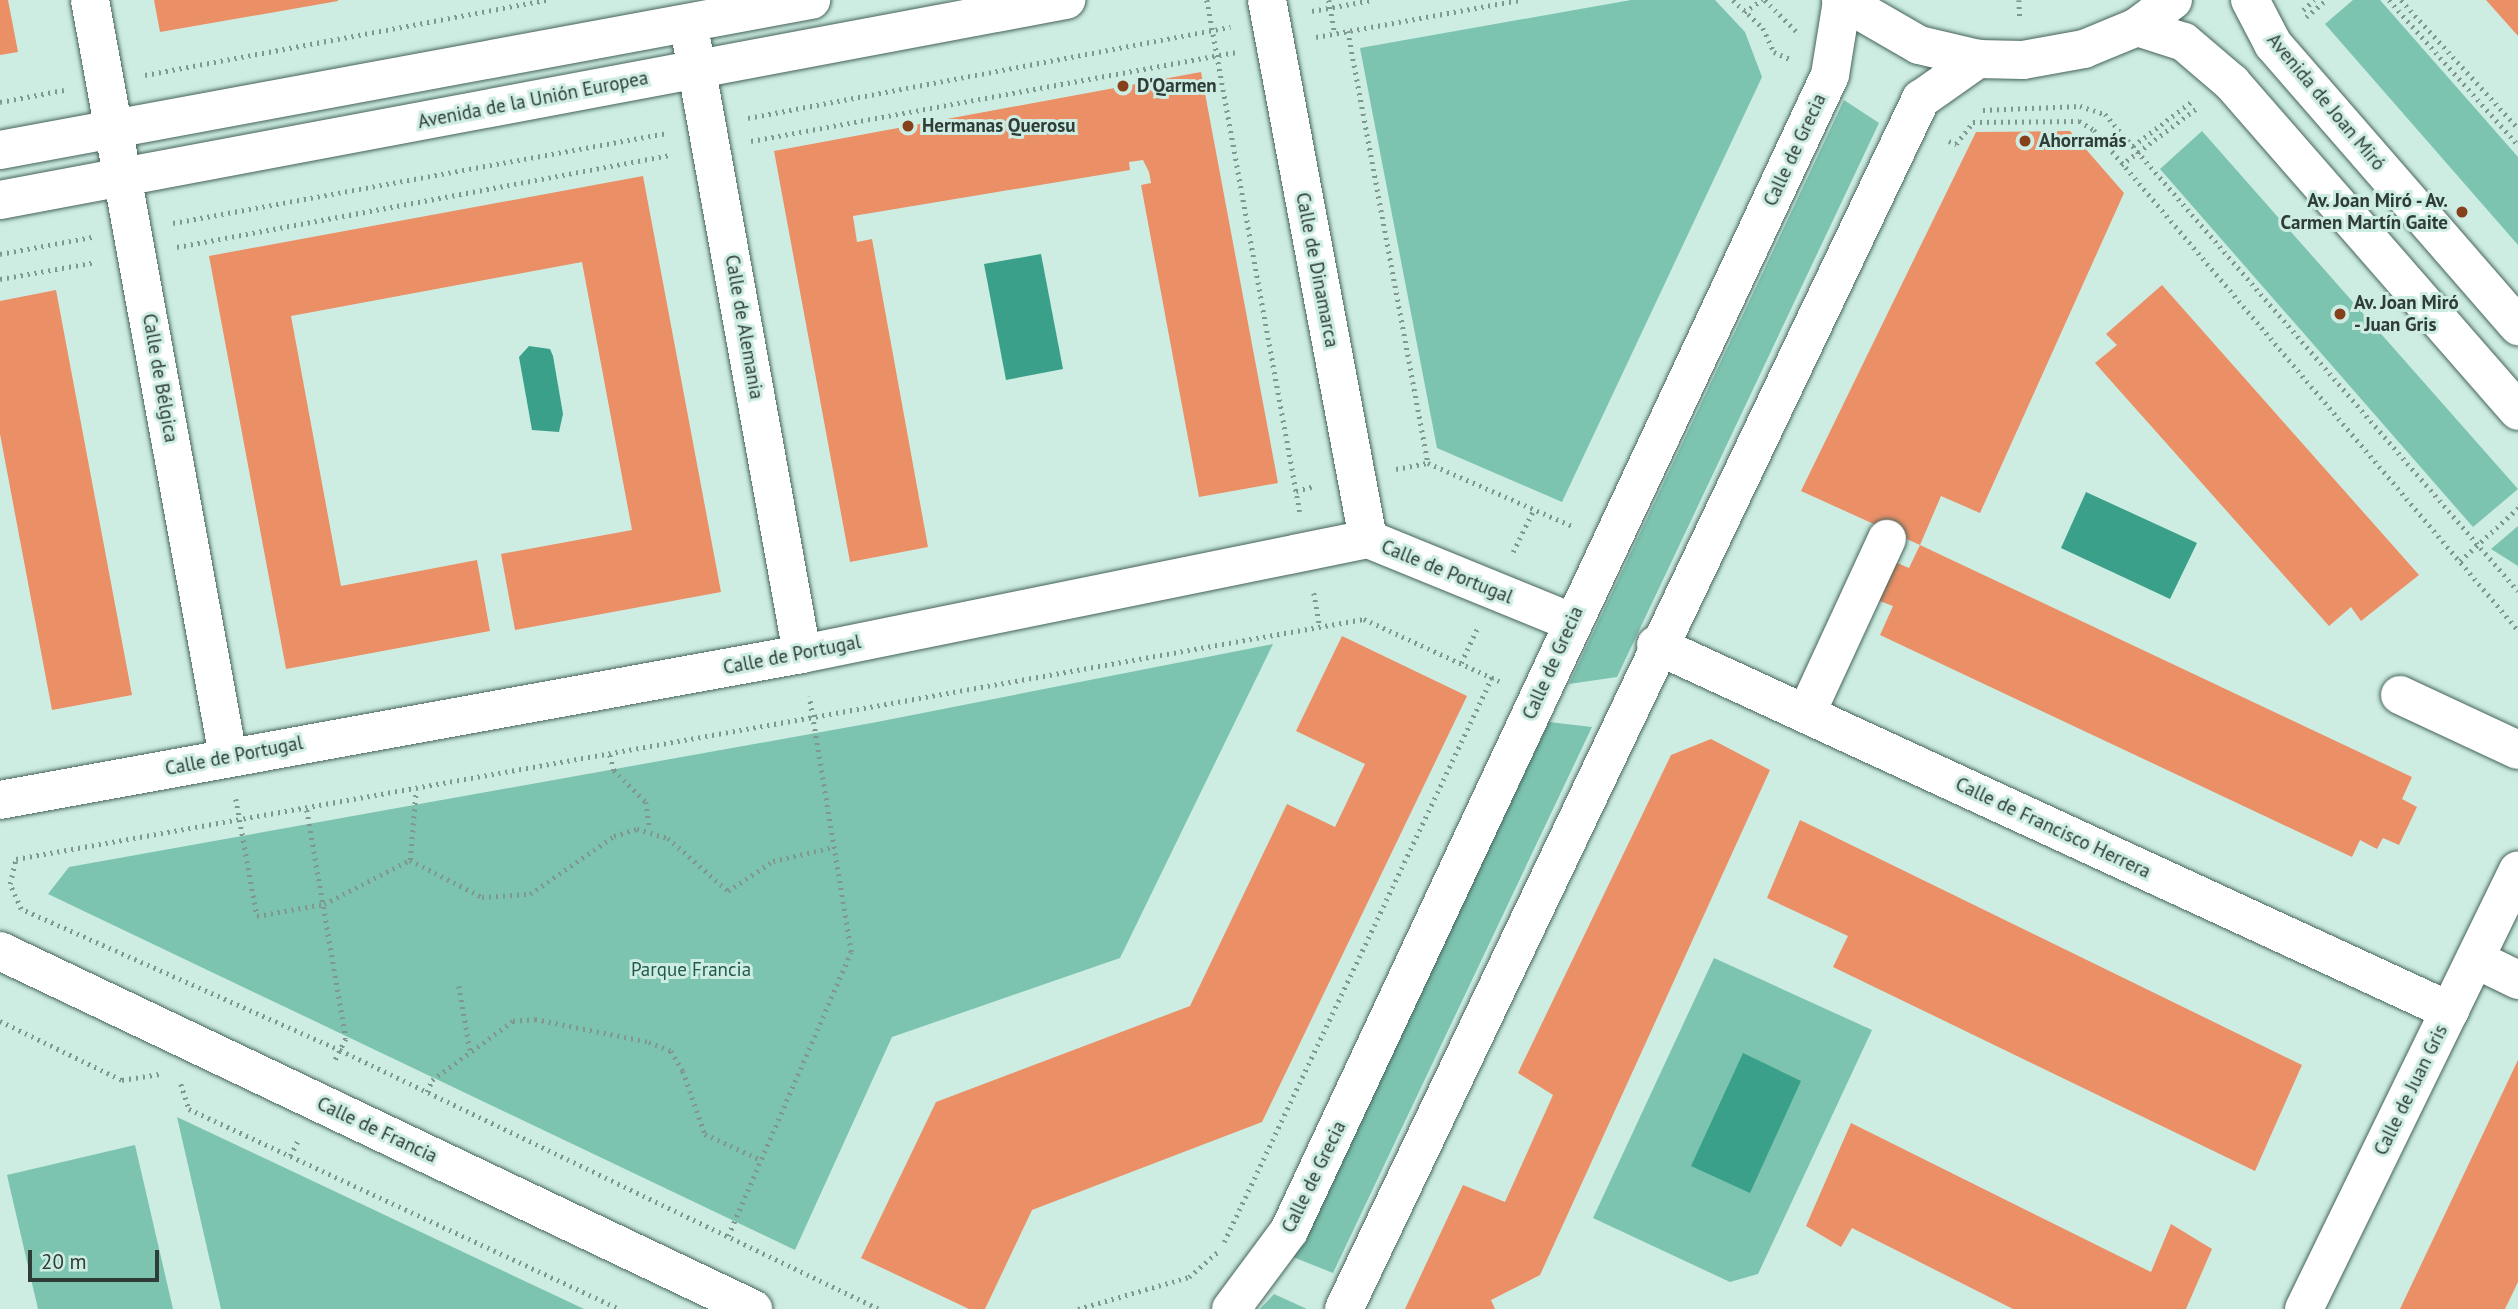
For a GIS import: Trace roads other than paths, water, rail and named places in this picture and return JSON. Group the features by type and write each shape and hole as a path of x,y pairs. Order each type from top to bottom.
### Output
{"street":[{"name":"Calle de Bélgica","path":"90,0 228,756"},
{"path":"0,150 687,12 811,0"},
{"name":"Avenida de la Unión Europea","path":"0,200 1066,0"},
{"name":"Calle de Dinamarca","path":"1267,0 1368,540"},
{"path":"1842,1 1919,46 1978,59 2023,60 2084,49 2137,27 2173,0"},
{"name":"Avenida de Joan Miró","path":"2250,0 2273,44 2518,326"},
{"name":"Calle de Grecia","path":"1231,1309 1289,1231 1570,622 1830,75 1842,1"},
{"name":"Calle de Alemania","path":"687,12 802,654"},
{"path":"2137,27 2184,42 2232,83 2518,411"},
{"path":"1344,1309 1657,645 1921,99 1978,59"},
{"path":"1806,714 1887,539"},
{"name":"Calle de Portugal","path":"0,800 228,756 802,654 1368,540 1570,622"},
{"name":"Calle de Francisco Herrera","path":"1657,645 2450,1011"},
{"path":"2400,695 2518,750"},
{"name":"Calle de Juan Gris","path":"2304,1309 2518,870"},
{"name":"Calle de Francia","path":"0,951 753,1309"},
{"path":"2475,960 2518,979"}],"place":[{"name":"D'Qarmen","path":"1123,86"},
{"name":"Hermanas Querosu","path":"908,126"},
{"name":"Ahorramás","path":"2025,141"},
{"name":"Av. Joan Miró - Av. Carmen Martín Gaite","path":"2462,212"},
{"name":"Av. Joan Miró - Juan Gris","path":"2340,314"}],"park label":[{"name":"Parque Francia","path":"691,970"}]}
